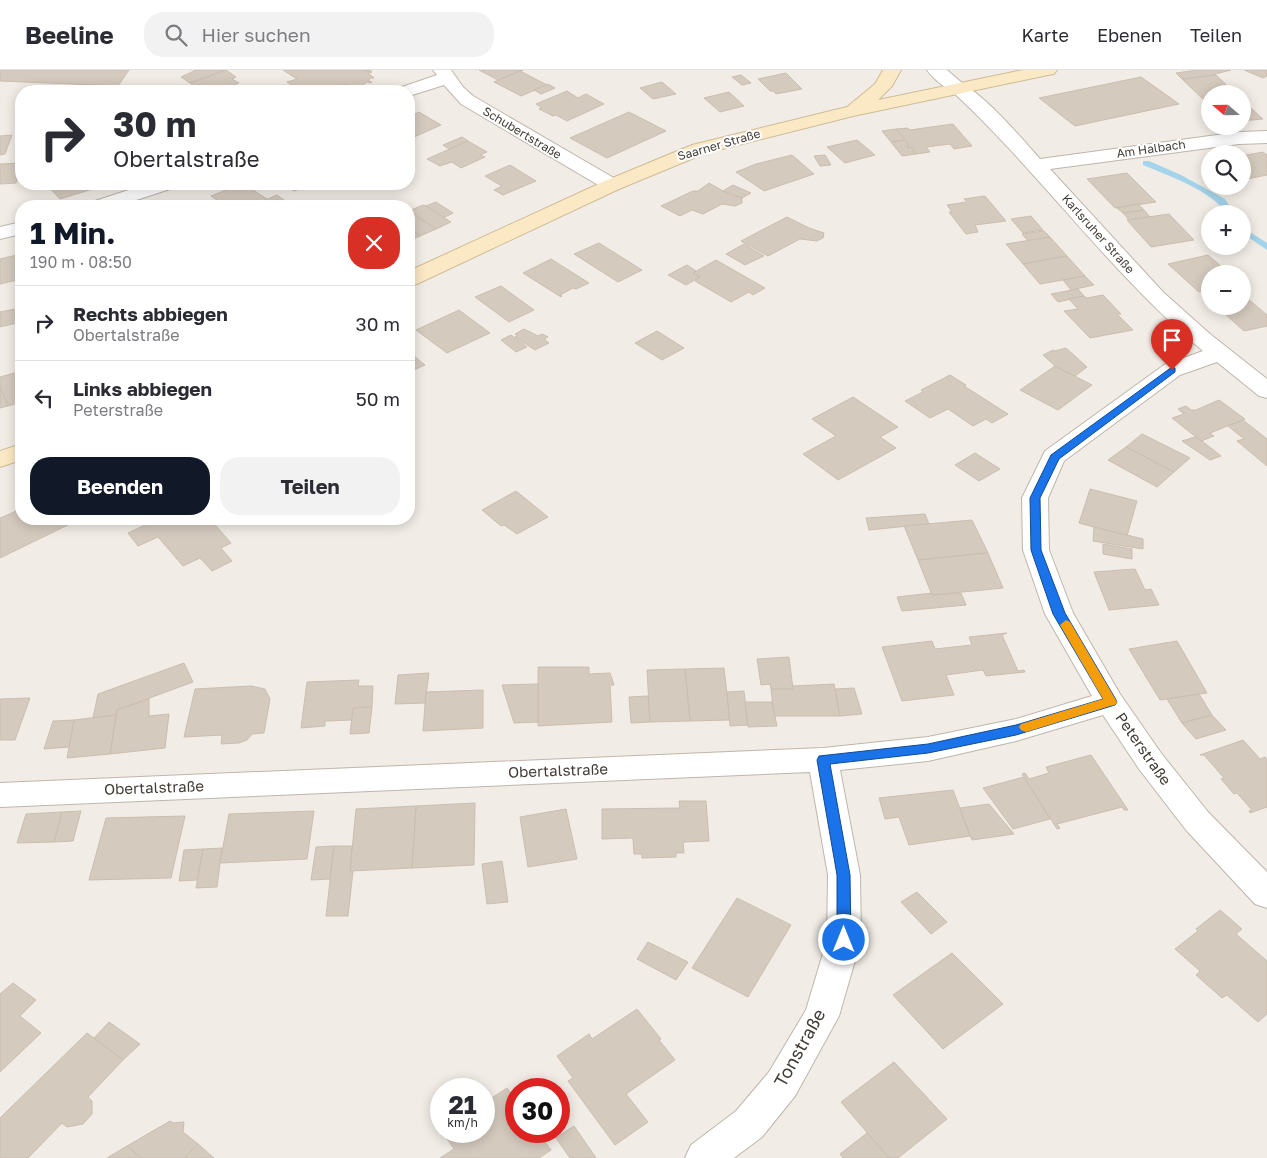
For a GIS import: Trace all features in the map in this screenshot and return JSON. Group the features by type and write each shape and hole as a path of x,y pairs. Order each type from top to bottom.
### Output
{"main road":[{"path":"852,111 878,91 890,76 892,70"},
{"name":"Saarner Straße","path":"415,276 612,185 699,149 852,111 1047,70"},
{"path":"0,460 15,454"}],"street":[{"name":"Karlsruher Straße","path":"936,70 992,118 1142,284 1219,353 1267,391"},
{"path":"415,88 444,74"},
{"name":"Schubertstraße","path":"444,74 467,100 612,185"},
{"name":"Am Halbach","path":"1036,165 1182,144 1247,137 1267,137"},
{"path":"117,200 148,190"},
{"path":"0,233 15,229"},
{"name":"Peterstraße","path":"1219,353 1172,370 1054,457 1035,498 1036,550 1059,614 1110,702 1150,761 1197,821 1267,894"},
{"name":"Obertalstraße","path":"0,795 823,760 928,748 1016,730 1110,702"},
{"name":"Tonstraße","path":"704,1158 748,1124 782,1084 822,1016 844,940 844,875 823,760"}],"building":[{"path":"0,70 129,70 119,85 0,81"},
{"path":"196,70 226,70 190,83 181,77"},
{"path":"226,70 236,77 232,79 239,83 233,85 193,85 190,83"},
{"path":"283,70 371,70 365,71 372,72 368,73 374,78 370,78 369,81 372,82 362,85 292,85 287,82 297,79"},
{"path":"479,70 523,70 498,80"},
{"path":"1198,70 1231,70 1216,75 1182,79 1176,73"},
{"path":"1244,70 1267,70 1267,76 1263,78"},
{"path":"520,71 547,85 521,96 494,82"},
{"path":"786,73 802,89 776,94 770,91 758,79"},
{"path":"741,75 751,83 742,85 732,77"},
{"path":"1216,75 1227,85 1201,85 1201,97 1182,79"},
{"path":"1141,77 1179,104 1075,126 1039,98"},
{"path":"662,82 676,94 653,99 640,88"},
{"path":"548,84 555,88 541,94 534,90"},
{"path":"567,91 578,98 586,94 604,104 567,121 539,109 542,108 536,104"},
{"path":"729,92 744,106 720,112 704,98"},
{"path":"1251,108 1263,119 1251,120"},
{"path":"419,112 441,125 415,137 415,114"},
{"path":"629,112 666,131 607,158 570,138"},
{"path":"953,124 972,146 954,149 950,144 926,147 930,152 916,154 911,147 908,148 907,146 909,145 896,129 908,128 910,130"},
{"path":"896,129 905,140 891,142 882,131"},
{"path":"12,135 5,154 0,155 0,136"},
{"path":"462,137 468,141 449,149 443,145"},
{"path":"857,140 875,155 845,163 827,147"},
{"path":"905,140 909,145 907,146 908,148 911,147 916,154 902,156 891,142"},
{"path":"468,141 487,152 480,155 485,157 461,168 452,162 440,166 427,159"},
{"path":"1263,152 1267,155 1267,175 1251,178 1251,154"},
{"path":"792,155 814,174 764,191 736,172 756,164"},
{"path":"825,155 831,165 820,166 814,156"},
{"path":"15,163 15,183 0,184 0,164"},
{"path":"510,165 536,181 503,195 494,190 502,186 485,176"},
{"path":"1127,173 1156,202 1115,208 1087,179"},
{"path":"709,183 730,195 742,198 742,203 735,206 722,204 703,214 692,210 680,216 661,206 693,191 698,191"},
{"path":"733,185 751,193 742,198 723,191"},
{"path":"52,190 89,190 60,199"},
{"path":"226,190 253,190 267,199 217,200 211,196"},
{"path":"277,195 284,200 265,200"},
{"path":"985,196 1006,221 975,225 978,232 966,234 949,212 952,212 947,205 967,202 964,199"},
{"path":"436,202 453,213 443,218 426,206"},
{"path":"1138,204 1144,210 1123,213 1117,208"},
{"path":"423,205 426,206 451,222 436,229 415,215 415,208"},
{"path":"1144,210 1150,217 1129,220 1123,213"},
{"path":"1169,214 1194,240 1151,247 1127,220"},
{"path":"415,215 436,229 420,236 415,232"},
{"path":"1031,216 1043,230 1023,233 1011,219"},
{"path":"787,217 824,233 823,238 817,241 800,239 768,256 741,241"},
{"path":"1044,231 1050,237 1028,241 1022,234"},
{"path":"1050,237 1067,256 1023,264 1006,244"},
{"path":"599,243 642,270 618,282 574,254"},
{"path":"744,244 764,256 745,265 726,254"},
{"path":"15,255 15,280 0,284 0,259"},
{"path":"1208,255 1220,265 1201,265 1201,291 1199,292 1168,264"},
{"path":"1067,256 1085,276 1040,284 1023,264"},
{"path":"551,259 589,283 576,289 573,288 560,295 561,297 523,273"},
{"path":"716,260 765,288 753,295 749,292 731,302 695,281 700,277 693,273"},
{"path":"687,265 696,271 693,273 700,277 686,285 668,275"},
{"path":"1085,276 1094,285 1071,290 1063,280"},
{"path":"501,286 534,310 509,322 475,297"},
{"path":"1078,289 1084,296 1058,302 1051,294"},
{"path":"1103,295 1121,314 1117,314 1133,330 1090,338 1064,311 1078,309 1069,299"},
{"path":"1251,302 1267,315 1267,326 1244,331 1226,315 1251,315"},
{"path":"15,309 15,323 0,327 0,312"},
{"path":"459,310 490,333 447,353 416,330"},
{"path":"524,329 538,336 542,334 548,337 544,339 549,343 535,350 515,337 517,336 515,334"},
{"path":"657,331 684,348 662,360 635,343"},
{"path":"511,335 527,347 516,352 501,340"},
{"path":"1066,348 1087,367 1075,376 1055,366 1043,355 1053,350"},
{"path":"415,357 425,365 415,369"},
{"path":"1055,366 1092,385 1058,410 1020,390"},
{"path":"15,373 15,404 8,406 0,387 0,377"},
{"path":"950,375 1008,414 992,423 986,419 973,426 948,409 930,418 905,401 923,392 921,390"},
{"path":"0,387 8,406 0,408"},
{"path":"853,397 898,427 880,437 896,448 838,480 803,454 836,436 812,419"},
{"path":"1219,400 1245,419 1210,433 1214,436 1201,441 1172,418 1184,414 1178,409 1186,406 1191,410 1196,410"},
{"path":"1243,420 1267,439 1267,466 1237,441 1244,439 1228,426"},
{"path":"1142,434 1190,458 1174,472 1126,447"},
{"path":"1195,437 1221,456 1210,460 1182,441"},
{"path":"1126,447 1174,472 1157,487 1108,460"},
{"path":"975,453 1000,469 979,481 955,465"},
{"path":"1090,489 1137,501 1127,536 1079,523"},
{"path":"516,491 548,517 517,534 504,525 501,526 482,510"},
{"path":"15,512 15,525 68,525 0,558 0,518"},
{"path":"925,514 929,524 869,530 866,518"},
{"path":"972,520 988,553 918,560 904,526"},
{"path":"145,525 215,525 231,543 221,548 232,561 212,571 200,558 183,566 158,537 138,546 128,533"},
{"path":"1094,527 1143,539 1143,549 1093,541"},
{"path":"1103,544 1132,549 1132,559 1103,554"},
{"path":"988,553 1003,588 932,595 918,560"},
{"path":"1135,569 1145,590 1151,589 1159,605 1109,610 1094,572"},
{"path":"932,593 932,595 961,593 966,605 902,611 897,597"},
{"path":"1007,633 1002,635 1018,671 1024,670 1025,672 986,676 983,670 946,675 954,695 902,701 882,647 932,641 935,649 972,645 969,637"},
{"path":"1177,641 1207,693 1160,700 1129,649"},
{"path":"789,657 793,689 771,689 770,684 761,685 757,659"},
{"path":"184,663 193,682 117,710 116,715 93,718 98,694"},
{"path":"538,667 589,667 589,674 610,673 614,685 610,685 612,722 538,726"},
{"path":"724,668 730,720 690,721 685,669"},
{"path":"685,669 690,721 650,722 647,670"},
{"path":"429,673 425,703 395,704 398,675"},
{"path":"359,680 358,686 373,686 372,707 353,708 352,720 325,721 325,726 301,728 307,682"},
{"path":"538,684 538,722 514,723 502,685"},
{"path":"834,684 840,716 774,716 771,689 793,689 793,686"},
{"path":"251,686 265,689 270,699 264,733 252,734 247,740 239,743 221,744 222,735 184,737 195,689"},
{"path":"854,688 862,714 840,716 835,689"},
{"path":"483,690 483,728 423,731 426,692"},
{"path":"744,691 748,725 730,726 727,692"},
{"path":"1199,694 1212,715 1182,723 1167,699"},
{"path":"648,696 650,722 631,723 629,697"},
{"path":"30,698 15,740 0,740 0,699"},
{"path":"149,699 149,716 169,714 165,748 110,754 117,710"},
{"path":"745,702 772,702 777,726 748,727"},
{"path":"372,707 369,733 350,734 353,708"},
{"path":"116,715 110,754 67,758 74,720"},
{"path":"1212,715 1226,730 1196,739 1182,723"},
{"path":"74,720 69,747 44,749 53,721"},
{"path":"1243,740 1260,759 1265,757 1267,760 1267,807 1250,813 1249,811 1252,810 1237,793 1234,794 1221,779 1224,778 1204,755 1200,755"},
{"path":"1091,755 1128,810 1124,810 1122,807 1057,824 1060,828 1057,829 1022,774 1025,773 1029,779 1049,773 1046,767"},
{"path":"1024,777 1050,819 1013,829 983,788"},
{"path":"953,790 970,836 909,845 899,817 885,819 879,798"},
{"path":"679,801 706,801 709,841 683,842 684,853 676,853 676,857 642,858 642,854 634,854 633,838 602,839 602,809 680,808"},
{"path":"475,803 474,865 412,868 416,806"},
{"path":"989,804 1014,834 972,840 960,808"},
{"path":"416,806 412,868 350,871 356,809"},
{"path":"566,809 577,859 528,867 520,817"},
{"path":"81,811 73,841 54,842 62,812"},
{"path":"314,811 307,859 220,863 229,814"},
{"path":"62,812 54,842 17,843 26,814"},
{"path":"185,816 171,878 89,880 106,818"},
{"path":"334,846 330,879 311,880 316,847"},
{"path":"334,846 352,846 350,871 353,871 348,916 326,916"},
{"path":"222,848 217,887 196,888 203,849"},
{"path":"203,849 197,880 179,881 184,850"},
{"path":"502,861 508,902 487,904 482,864"},
{"path":"917,892 947,922 931,934 901,902"},
{"path":"737,898 791,925 748,997 692,968"},
{"path":"1220,910 1242,929 1236,934 1267,961 1267,1014 1258,1022 1227,995 1222,998 1196,975 1200,971 1175,949"},
{"path":"648,942 688,962 676,980 637,959"},
{"path":"952,953 1003,1004 943,1049 893,995"},
{"path":"13,983 36,1000 20,1016 41,1033 0,1072 0,994"},
{"path":"637,1009 675,1060 626,1094 648,1122 615,1145 570,1084 570,1080 573,1078 557,1056 589,1034 592,1039"},
{"path":"109,1022 140,1044 123,1060 94,1038"},
{"path":"87,1033 123,1060 88,1097 92,1101 92,1114 83,1124 67,1127 62,1123 28,1158 0,1158 0,1118"},
{"path":"894,1062 947,1119 898,1158 889,1158 841,1102"},
{"path":"505,1089 505,1143 546,1143 551,1150 539,1158 440,1158 454,1149 450,1143 495,1143 495,1096"},
{"path":"170,1121 173,1123 184,1122 183,1132 198,1144 184,1158 141,1158 127,1146"},
{"path":"574,1126 596,1158 570,1158 560,1143 570,1143 570,1129"},
{"path":"867,1133 889,1158 843,1158 840,1154"},
{"path":"198,1144 214,1158 184,1158"},
{"path":"127,1146 141,1158 107,1158"}],"waterway":[{"path":"1146,163 1178,177 1222,201 1225,205"},
{"path":"1251,235 1267,247"}],"slow traffic":[{"path":"1026,727 1110,702 1066,625"}],"route":[{"path":"844,940 844,875 823,760 928,748 1016,730 1110,702 1059,614 1036,550 1035,498 1054,457 1172,370"}]}
